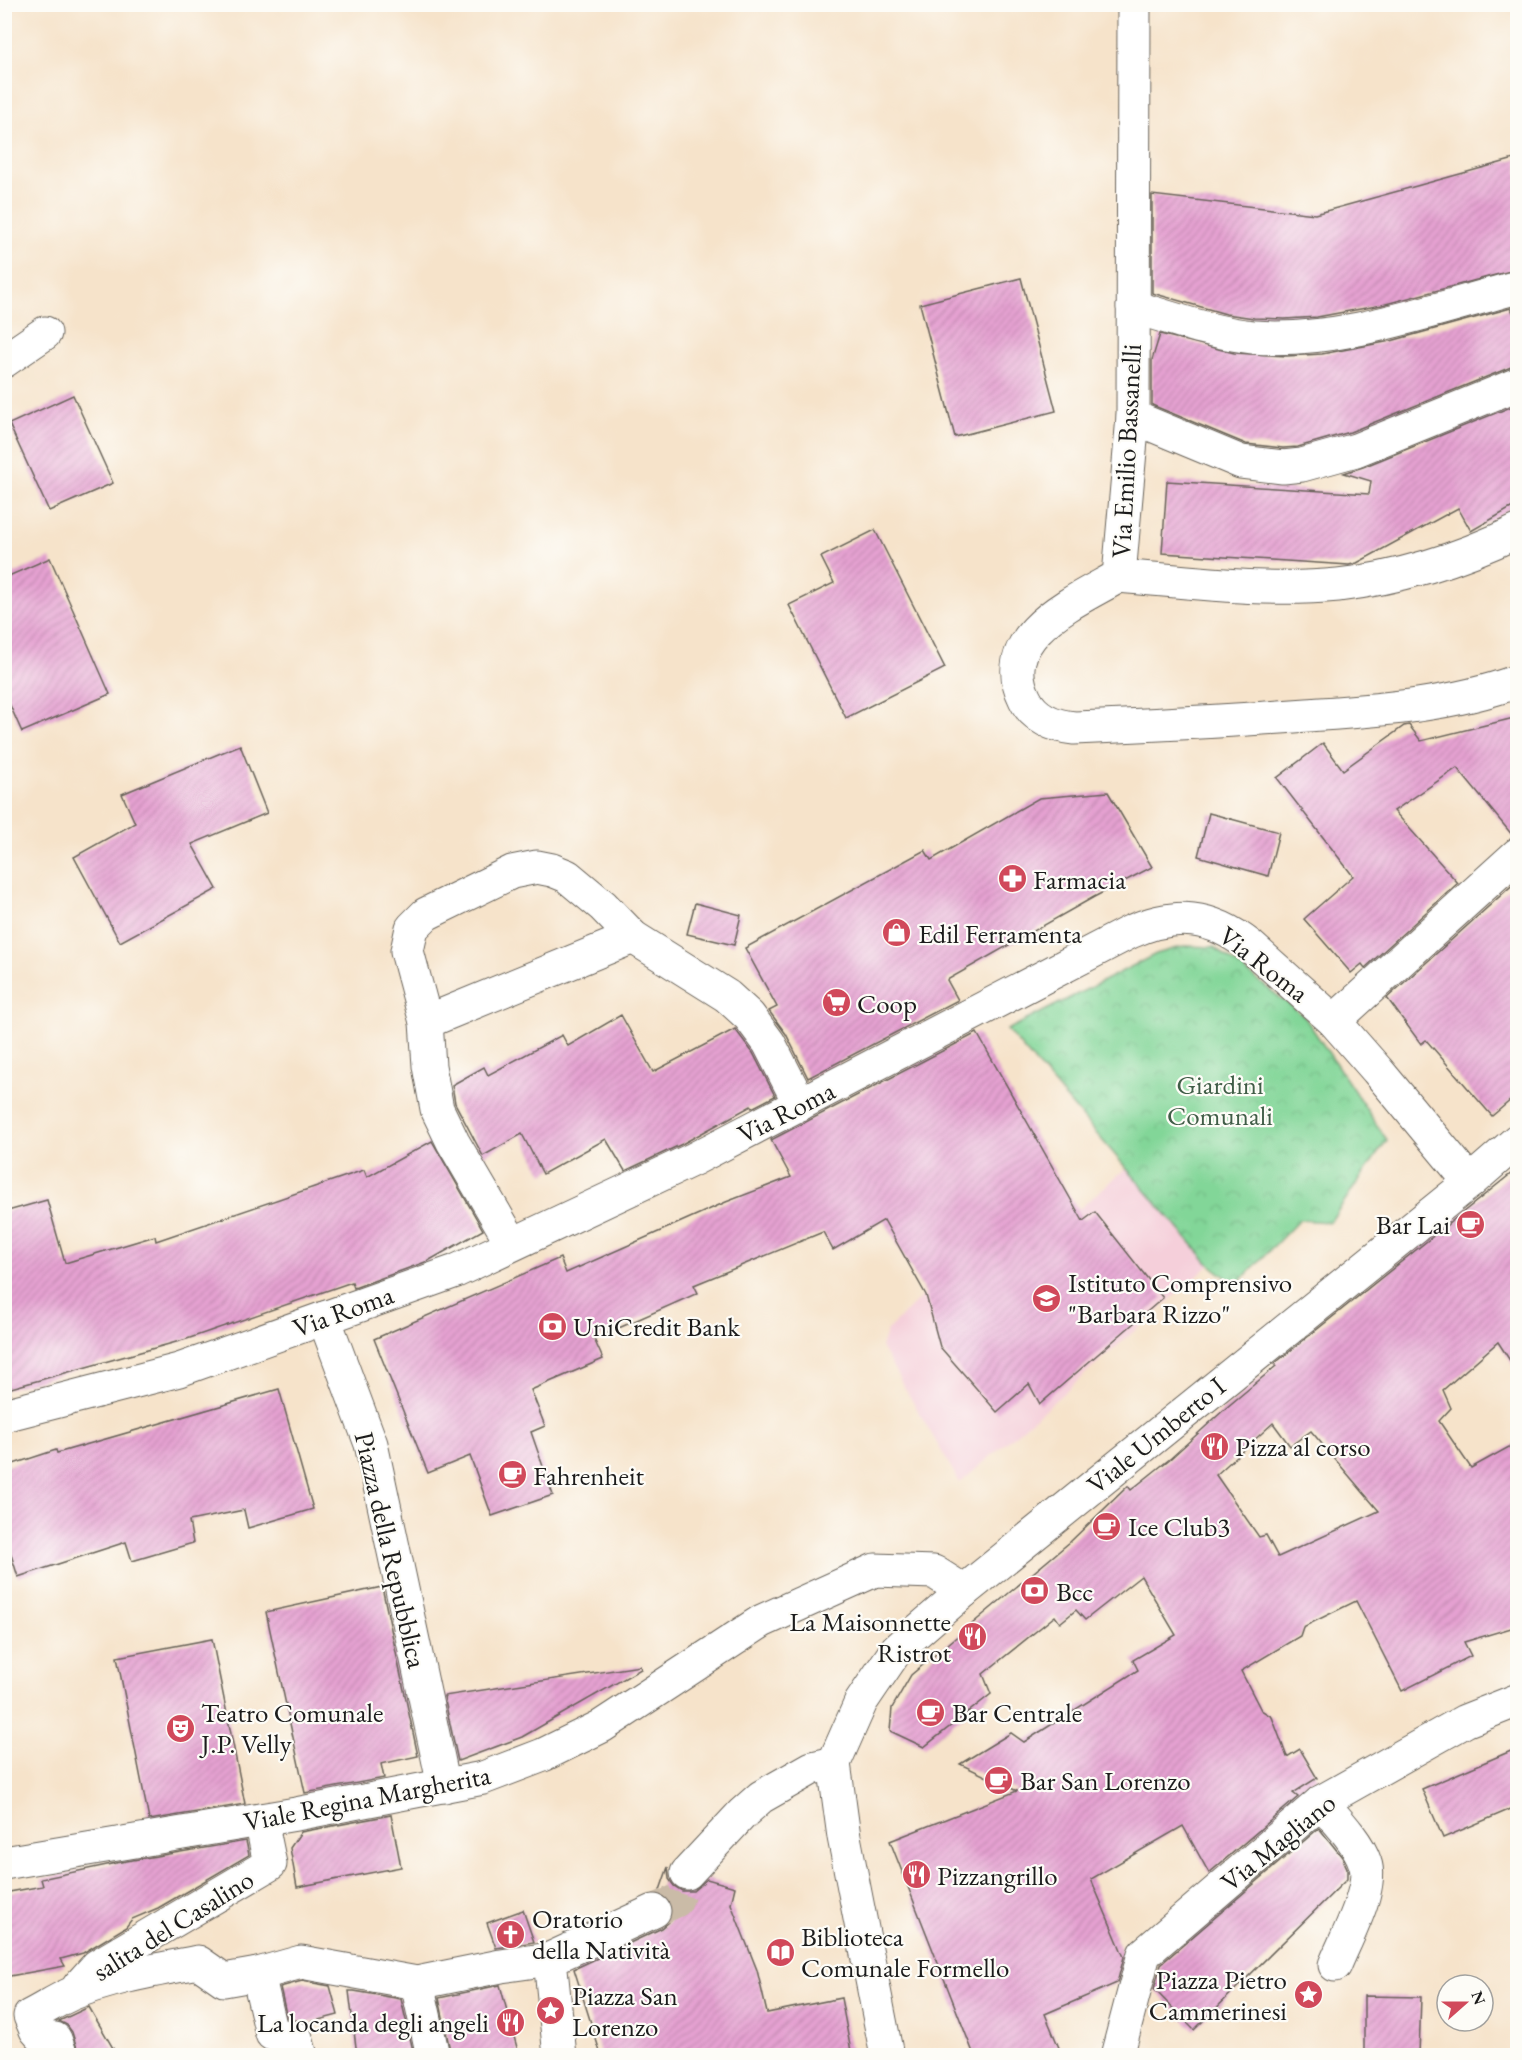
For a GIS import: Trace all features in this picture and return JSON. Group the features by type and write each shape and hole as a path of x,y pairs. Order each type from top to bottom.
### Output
{"street":[{"name":"Via Emilio Bassanelli","path":"1134,4 1133,417 1119,576 1054,614 1028,639 1018,665 1021,691 1027,704 1047,721 1061,726 1098,727 1192,723 1380,710 1440,702 1487,692 1518,681"},
{"path":"1133,307 1233,334 1254,337 1302,336 1393,320 1518,287"},
{"path":"4,361 45,333"},
{"path":"1133,417 1241,462 1283,467 1302,465 1356,450 1518,384"},
{"path":"1119,576 1246,586 1336,585 1386,578 1409,572 1460,555 1518,531"},
{"path":"1334,1021 1518,854"},
{"path":"512,1243 444,1126 433,1094 426,1022 409,963 408,951 412,928 426,914 512,872 537,867 567,876 603,906 633,938 717,988 749,1016 769,1043 800,1104"},
{"name":"Via Roma","path":"4,1415 179,1370 456,1271 694,1159 1130,932 1169,920 1204,921 1236,935 1334,1021 1470,1182"},
{"path":"426,1022 633,938"},
{"name":"Viale Umberto I","path":"834,1763 861,1702 897,1649 964,1591 1470,1182 1518,1140"},
{"name":"Piazza della Repubblica","path":"324,1318 371,1444 444,1786"},
{"name":"Viale Regina Margherita","path":"4,1863 261,1820 483,1778 552,1750 602,1725 762,1621 875,1570 934,1572 964,1591"},
{"name":"Via Magliano","path":"1117,2055 1144,1954 1322,1802 1465,1721 1518,1700"},
{"path":"687,1872 761,1797 812,1768 834,1763 844,1837 887,2055"},
{"path":"1322,1802 1350,1836 1366,1864 1365,1894 1335,1965"},
{"name":"salita del Casalino","path":"71,1994 97,1966 270,1864 261,1820"},
{"path":"61,2055 55,2039 43,2038 36,2030 30,2016 71,1994 128,1976 198,1962 224,1980 258,1974 301,1962 417,1983 501,1966 550,1959 654,1911"},
{"path":"550,1959 560,2055"},
{"path":"258,1974 272,2034 296,2038 301,2055"},
{"path":"417,1983 433,2055"}],"shaded area":[{"name":"Istituto Comprensivo \"Barbara Rizzo\"","path":"1126,1168 1210,1265 960,1483 881,1347 887,1330 957,1264 1061,1182 1079,1209"}],"green space":[{"name":"Giardini Comunali","path":"1184,946 1214,947 1304,1016 1387,1140 1330,1222 1299,1220 1236,1285 1210,1265 1007,1030 1156,954"}],"building":[{"path":"1518,158 1518,269 1382,305 1317,317 1254,318 1226,314 1152,293 1152,195 1315,214"},
{"path":"1021,278 1056,411 955,437 920,304"},
{"path":"1511,308 1518,324 1518,366 1350,432 1298,447 1283,448 1246,444 1152,405 1152,360 1160,334 1234,353 1287,356 1322,354 1391,341"},
{"path":"73,395 113,483 49,511 9,424"},
{"path":"1518,404 1518,504 1471,531 1458,508 1357,563 1349,565 1162,553 1167,481 1369,494 1371,481 1344,473"},
{"path":"875,530 945,668 846,718 789,605 834,583 821,557"},
{"path":"50,558 110,694 22,732 4,692 4,578"},
{"path":"1518,717 1518,836 1513,836 1457,768 1394,811 1458,883 1365,968 1362,964 1351,973 1304,919 1353,876 1277,778 1323,743 1343,770 1404,726 1409,725 1421,741"},
{"path":"240,745 267,813 192,844 217,889 120,942 74,857 135,823 122,794"},
{"path":"1108,792 1152,867 947,980 958,1000 808,1078 786,1034 769,1011 777,1007 745,948 925,850 931,860 1039,798"},
{"path":"1209,813 1279,832 1268,876 1198,856"},
{"path":"1518,880 1518,1094 1492,1116 1426,1040 1421,1044 1387,998"},
{"path":"695,903 741,915 734,945 687,934"},
{"path":"621,1015 653,1072 735,1029 753,1053 775,1096 625,1171 606,1139 543,1174 522,1134 483,1156 455,1103 452,1085 484,1067 488,1075 562,1035 568,1046"},
{"path":"977,1033 1083,1221 1095,1212 1163,1298 1040,1404 1029,1384 997,1412 940,1347 926,1295 884,1220 833,1250 823,1232 694,1285 698,1293 594,1339 603,1359 531,1390 545,1426 531,1432 553,1495 492,1516 470,1456 428,1473 374,1339 560,1258 566,1273 726,1202 791,1177 771,1140"},
{"path":"432,1141 483,1230 428,1261 354,1288 352,1282 187,1339 4,1390 4,1212 47,1200 65,1263 155,1236 156,1241 364,1170 367,1177"},
{"path":"1518,1168 1518,1373 1498,1342 1443,1390 1451,1408 1439,1421 1471,1468 1518,1442 1518,1626 1464,1642 1471,1656 1402,1691 1356,1601 1303,1627 1300,1636 1241,1671 1261,1710 1272,1717 1287,1757 1300,1749 1317,1778 1293,1793 1298,1797 1209,1873 1183,1826 1091,1879 1124,1957 1117,1983 1045,2014 1062,2055 974,2055 890,1841 1017,1791 960,1764 1011,1733 1024,1742 1138,1670 1133,1660 1176,1635 1141,1576 1085,1620 1076,1610 1060,1623 1055,1616 983,1674 991,1694 924,1747 890,1731 892,1708 911,1675 1070,1542 1128,1486 1131,1490 1171,1458 1276,1366 1274,1364","holes":["1273,1423 1290,1446 1311,1431 1379,1511 1278,1557 1266,1535 1259,1537 1216,1475"]},
{"path":"279,1389 313,1509 248,1528 244,1510 189,1521 193,1543 132,1561 126,1542 18,1577 4,1532 4,1467 56,1450 57,1453"},
{"path":"382,1587 418,1756 381,1764 384,1778 305,1793 266,1612"},
{"name":"Teatro Comunale J.P. Velly","path":"212,1639 245,1804 149,1820 117,1657"},
{"path":"640,1666 641,1669 522,1737 458,1761 444,1696"},
{"path":"1518,1748 1518,1806 1443,1838 1422,1789"},
{"path":"391,1815 401,1867 297,1887 290,1848 301,1832"},
{"path":"1319,1828 1342,1857 1347,1868 1347,1879 1194,2030 1154,1989 1161,1964"},
{"path":"246,1841 249,1855 158,1908 132,1919 126,1927 83,1953 61,1959 65,1966 4,1977 4,1893 43,1886 41,1879 121,1862"},
{"path":"668,1867 669,1879 682,1891 693,1891 707,1879 735,1887 731,1904 757,1970 767,2013 841,1998 851,2051 839,2052 840,2055 601,2055 574,1969 662,1928 669,1922 673,1913 671,1904 665,1896 659,1893"},
{"name":"Oratorio della Natività","path":"523,1910 534,1942 496,1948 487,1923"},
{"path":"302,1981 330,1986 338,2015 307,2023 287,2018 280,1987"},
{"path":"500,1985 519,2055 451,2055 439,1998"},
{"path":"349,1991 401,1999 414,2055 357,2055"},
{"path":"1364,1996 1421,1997 1419,2055 1364,2055"},
{"path":"89,2007 117,2055 79,2055 72,2032 67,2025 59,2021"}],"tunnel":[{"path":"654,1911 676,1901 687,1873"}],"place":[{"name":"Farmacia","path":"1012,879"},
{"name":"Edil Ferramenta","path":"897,933"},
{"name":"Coop","path":"836,1003"},
{"name":"Bar Lai","path":"1471,1224"},
{"name":"Istituto Comprensivo \"Barbara Rizzo\"","path":"1047,1298"},
{"name":"UniCredit Bank","path":"552,1326"},
{"name":"Pizza al corso","path":"1214,1446"},
{"name":"Fahrenheit","path":"512,1475"},
{"name":"Ice Club3","path":"1107,1526"},
{"name":"Bcc","path":"1035,1591"},
{"name":"La Maisonnette Ristrot","path":"972,1637"},
{"name":"Bar Centrale","path":"931,1712"},
{"name":"Teatro Comunale J.P. Velly","path":"180,1728"},
{"name":"Bar San Lorenzo","path":"999,1780"},
{"name":"Pizzangrillo","path":"916,1875"},
{"name":"Oratorio della Natività","path":"511,1934"},
{"name":"Biblioteca Comunale Formello","path":"780,1952"},
{"name":"Piazza Pietro Cammerinesi","path":"1308,1995"},
{"name":"Piazza San Lorenzo","path":"551,2011"},
{"name":"La locanda degli angeli","path":"510,2022"}]}
